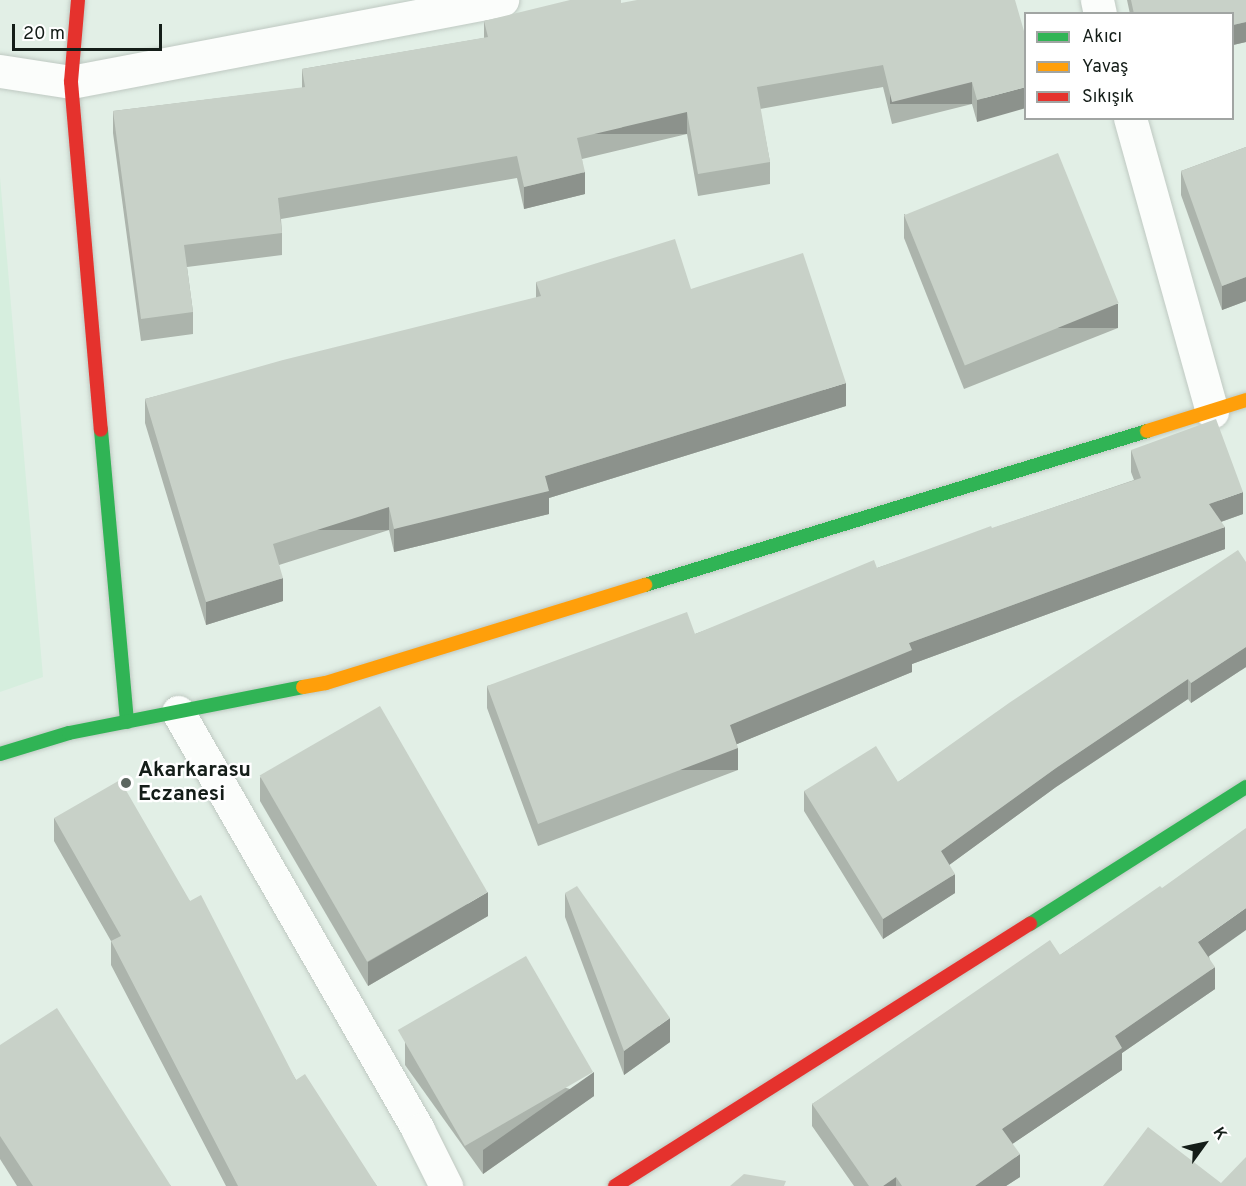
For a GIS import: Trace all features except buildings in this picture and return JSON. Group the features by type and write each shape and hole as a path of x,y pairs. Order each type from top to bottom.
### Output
{"street":[{"path":"78,0 71,82 127,722"},
{"path":"0,71 71,82 502,0"},
{"path":"1131,120 1212,412"},
{"path":"0,754 69,734 326,683 1246,400"},
{"path":"178,712 418,1130 447,1186"},
{"path":"615,1186 1246,787"}],"shaded area":[{"path":"0,177 43,677 0,692"}],"traffic: fast":[{"path":"101,430 127,722"},
{"path":"645,585 1147,431"},
{"path":"0,754 69,733 303,687"},
{"path":"1030,924 1246,787"}],"traffic: slow":[{"path":"1147,431 1246,400"},
{"path":"303,687 326,683 645,585"}],"traffic: jam":[{"path":"78,0 71,82 101,430"},
{"path":"615,1186 1030,924"}],"place":[{"name":"Akarkarasu Eczanesi","path":"126,783"}]}
